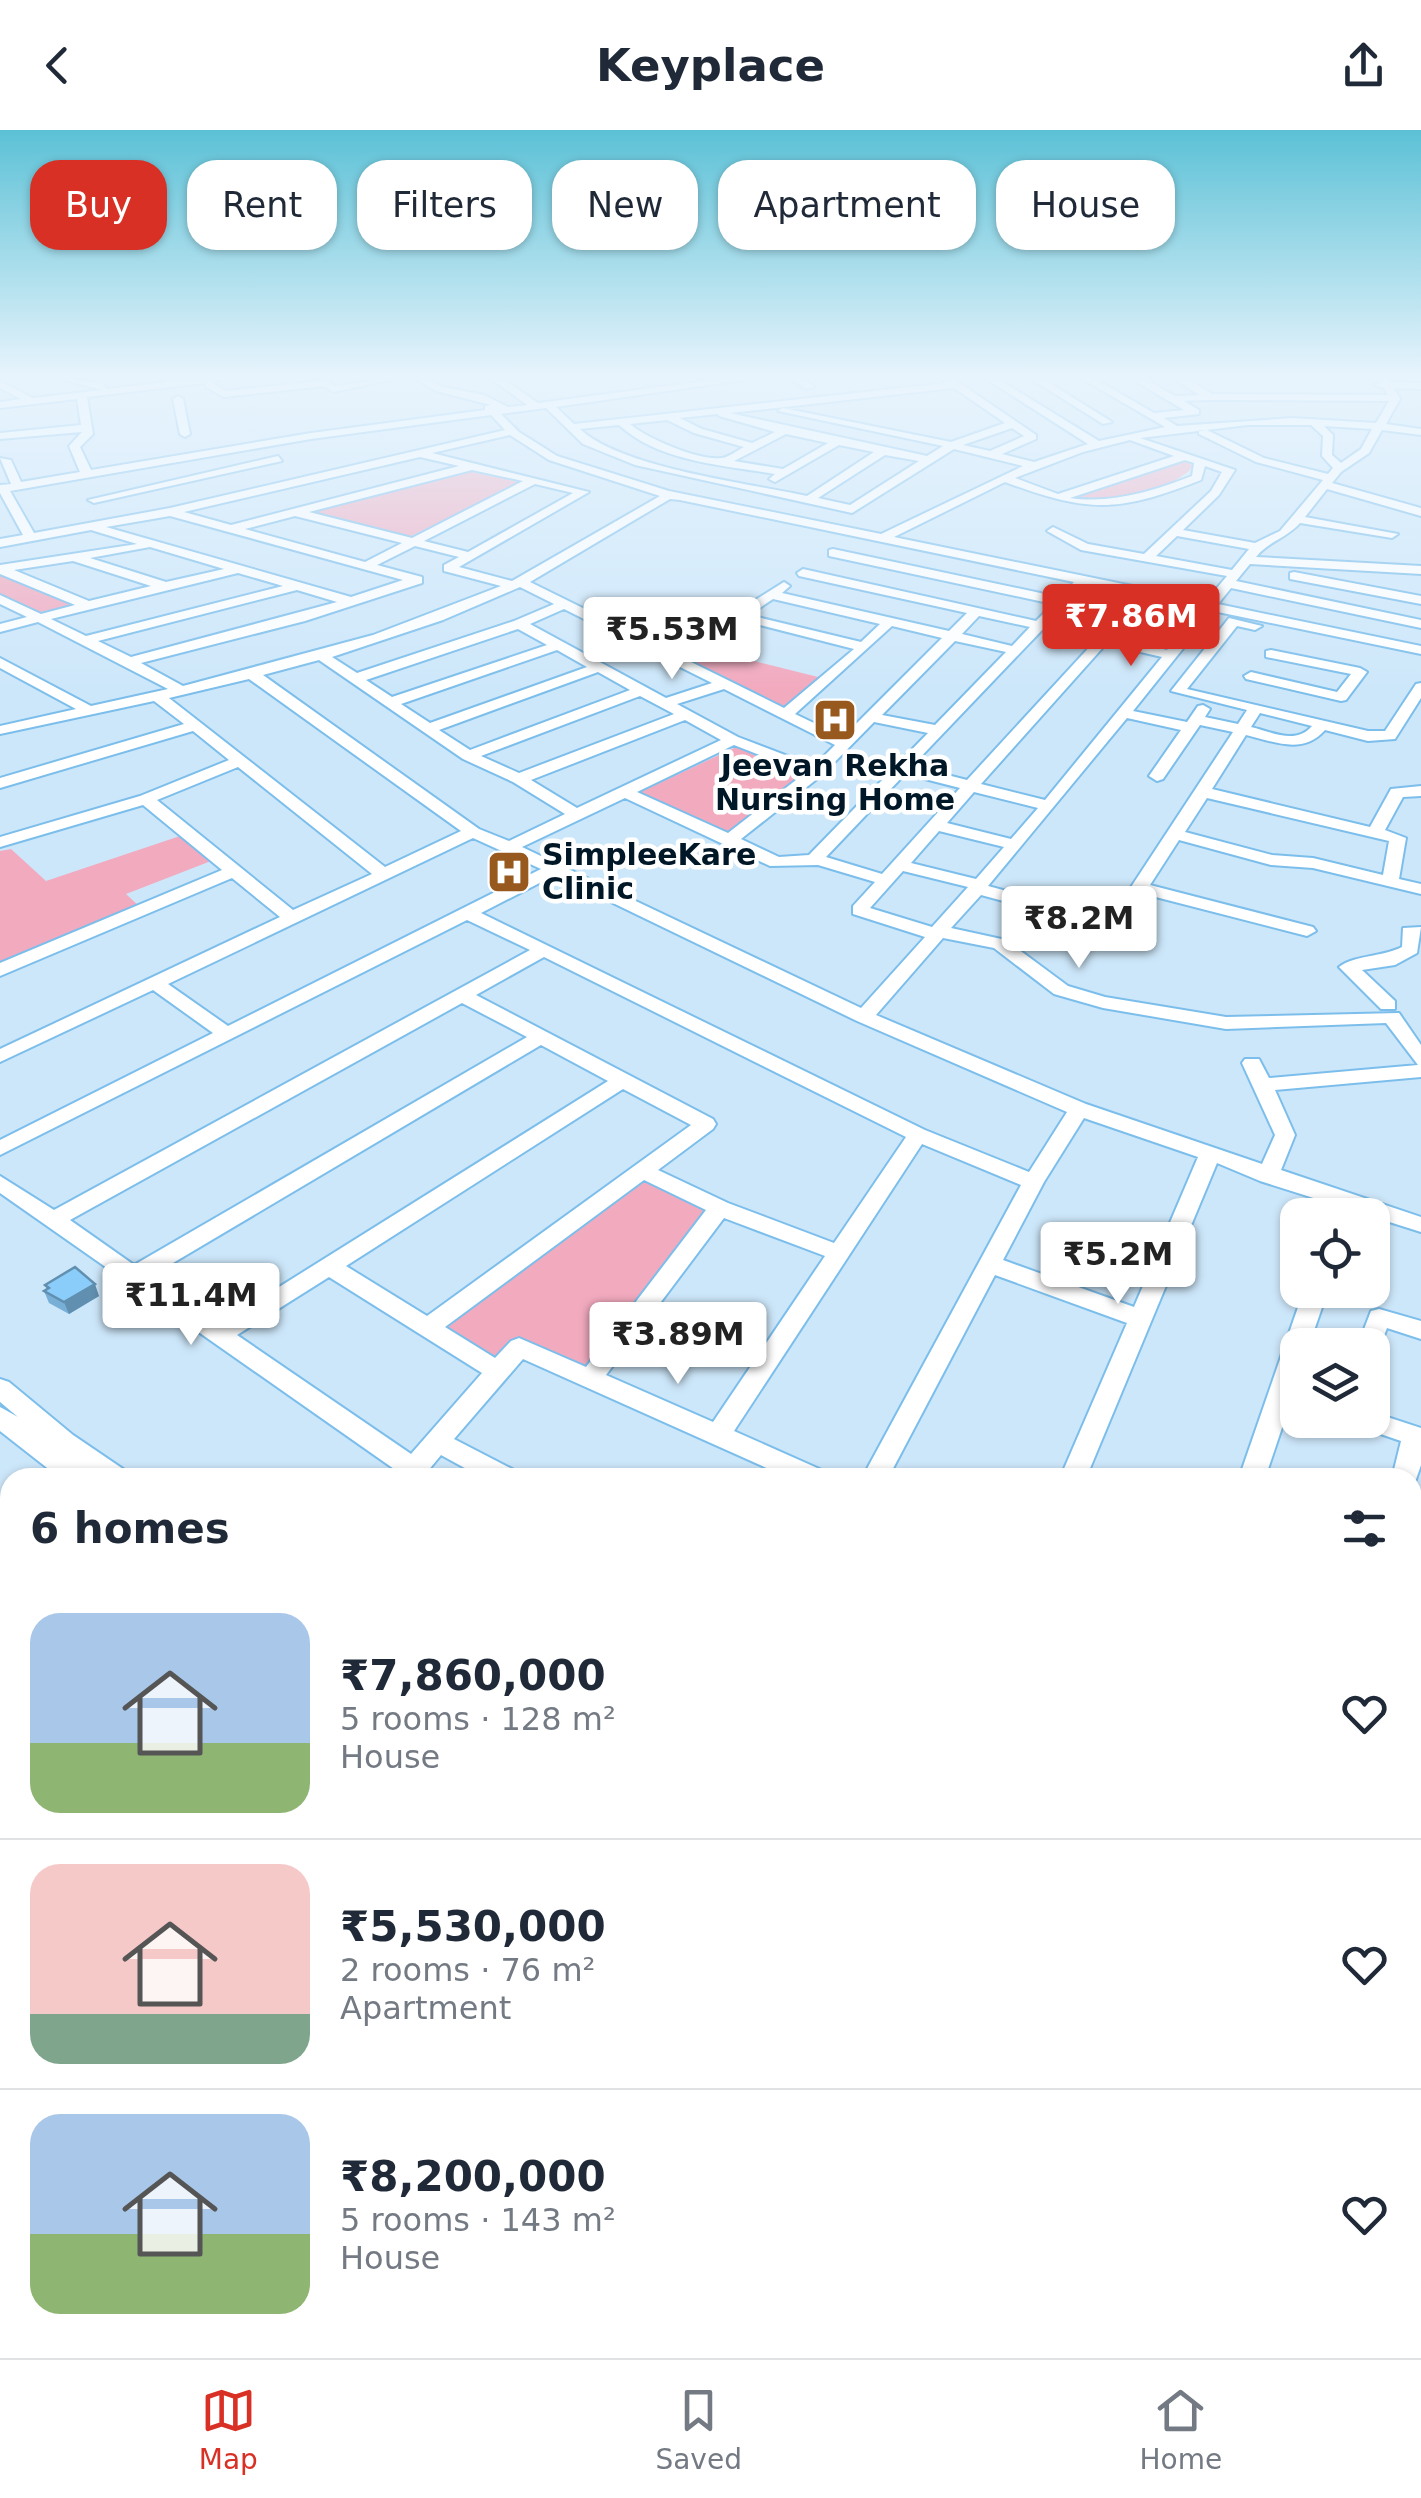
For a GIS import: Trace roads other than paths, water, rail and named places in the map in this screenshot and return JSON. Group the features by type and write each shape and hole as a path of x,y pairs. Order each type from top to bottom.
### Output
{"street":[{"path":"31,538 5,486 38,481"},
{"path":"86,481 109,524"},
{"path":"94,500 179,481"},
{"path":"0,543 170,512 299,481"},
{"path":"230,529 414,481"},
{"path":"366,566 532,481"},
{"path":"130,662 354,602 418,580 448,568 583,492 538,481"},
{"path":"620,481 857,535 1069,560 1146,558 1281,594 1421,624"},
{"path":"723,481 852,509 895,481"},
{"path":"760,489 773,481"},
{"path":"808,500 837,481"},
{"path":"883,538 1004,481"},
{"path":"1009,481 1086,504 1189,481"},
{"path":"1058,498 1109,481"},
{"path":"1146,558 1215,493 1222,481"},
{"path":"1325,481 1418,508"},
{"path":"864,1017 1049,806 1230,578 1250,555 1284,534 1328,482"},
{"path":"0,730 252,674 454,610 517,583 670,494 1419,649"},
{"path":"170,512 418,580"},
{"path":"295,512 470,556"},
{"path":"0,518 19,516"},
{"path":"1298,519 1392,534"},
{"path":"92,527 354,602"},
{"path":"1053,531 1069,560 1302,633"},
{"path":"1176,532 1250,555"},
{"path":"672,658 857,535"},
{"path":"1069,560 1102,535"},
{"path":"0,569 153,544"},
{"path":"1182,546 1304,563 1421,570"},
{"path":"833,553 1063,602"},
{"path":"72,557 166,586"},
{"path":"1281,594 1304,563"},
{"path":"448,568 517,583 845,744"},
{"path":"0,569 86,605"},
{"path":"0,628 240,569"},
{"path":"803,573 1168,654"},
{"path":"1294,576 1421,600"},
{"path":"819,860 815,859 1082,582"},
{"path":"83,640 298,586"},
{"path":"772,595 1018,650"},
{"path":"0,599 180,690"},
{"path":"358,678 519,624 564,604"},
{"path":"1082,606 1190,627"},
{"path":"730,840 816,772 976,612"},
{"path":"738,616 864,647"},
{"path":"786,714 890,621"},
{"path":"1419,649 1234,621 1178,690 1368,736 1390,736 1421,687"},
{"path":"519,624 733,740 816,772"},
{"path":"1157,776 1192,723 1252,676 1271,654 1302,633"},
{"path":"1102,641 859,910 936,932 1000,944 1061,990 1104,1002 1226,1022 1392,1017 1421,1060"},
{"path":"390,703 559,645"},
{"path":"1252,676 1341,697 1360,672 1271,654"},
{"path":"320,655 468,756 519,779 578,815"},
{"path":"0,662 88,710"},
{"path":"427,729 600,667"},
{"path":"252,674 472,832 864,1017 1079,1109 1320,1198"},
{"path":"0,687 32,680"},
{"path":"665,703 725,684"},
{"path":"468,756 642,690"},
{"path":"156,695 384,875"},
{"path":"899,865 1114,926 1256,708"},
{"path":"519,779 686,714"},
{"path":"1124,714 1300,742 1322,724"},
{"path":"871,718 941,731"},
{"path":"0,782 195,726"},
{"path":"509,848 733,740"},
{"path":"0,842 146,799 239,761"},
{"path":"904,769 1049,806"},
{"path":"1375,834 1398,792 1421,791"},
{"path":"625,792 776,862 819,860 885,880"},
{"path":"1203,792 1398,838 1390,882"},
{"path":"146,799 292,918"},
{"path":"935,824 1014,845"},
{"path":"0,1056 472,832"},
{"path":"1176,834 1271,860 1313,863 1421,889"},
{"path":"0,1148 552,870"},
{"path":"0,970 234,871"},
{"path":"1139,888 1307,931"},
{"path":"468,913 918,1135 1033,1182"},
{"path":"1388,1004 1348,967 1389,961 1411,949 1409,932 1421,932"},
{"path":"53,1220 542,951"},
{"path":"154,983 226,1034"},
{"path":"428,1328 706,1124 462,996"},
{"path":"134,1276 541,1037"},
{"path":"1252,1063 1284,1135 1268,1176"},
{"path":"1264,1086 1421,1071"},
{"path":"220,1335 623,1080"},
{"path":"880,1468 1033,1182 1079,1109"},
{"path":"718,1435 918,1135"},
{"path":"1077,1468 1209,1157"},
{"path":"642,1171 720,1208 839,1253"},
{"path":"0,1183 403,1468"},
{"path":"591,1378 720,1208"},
{"path":"1390,1218 1421,1225"},
{"path":"989,1264 1142,1319"},
{"path":"329,1266 498,1371"},
{"path":"1255,1468 1310,1308"},
{"path":"1375,1328 1378,1317 1421,1330"},
{"path":"414,1468 519,1347 792,1468"},
{"path":"0,1388 64,1442 102,1468"},
{"path":"0,1417 66,1468"},
{"path":"1390,1427 1418,1437 1408,1468"},
{"path":"437,1442 488,1468"}],"place":[{"name":"Jeevan Rekha Nursing Home","path":"835,720"},
{"name":"SimpleeKare Clinic","path":"509,872"}]}
